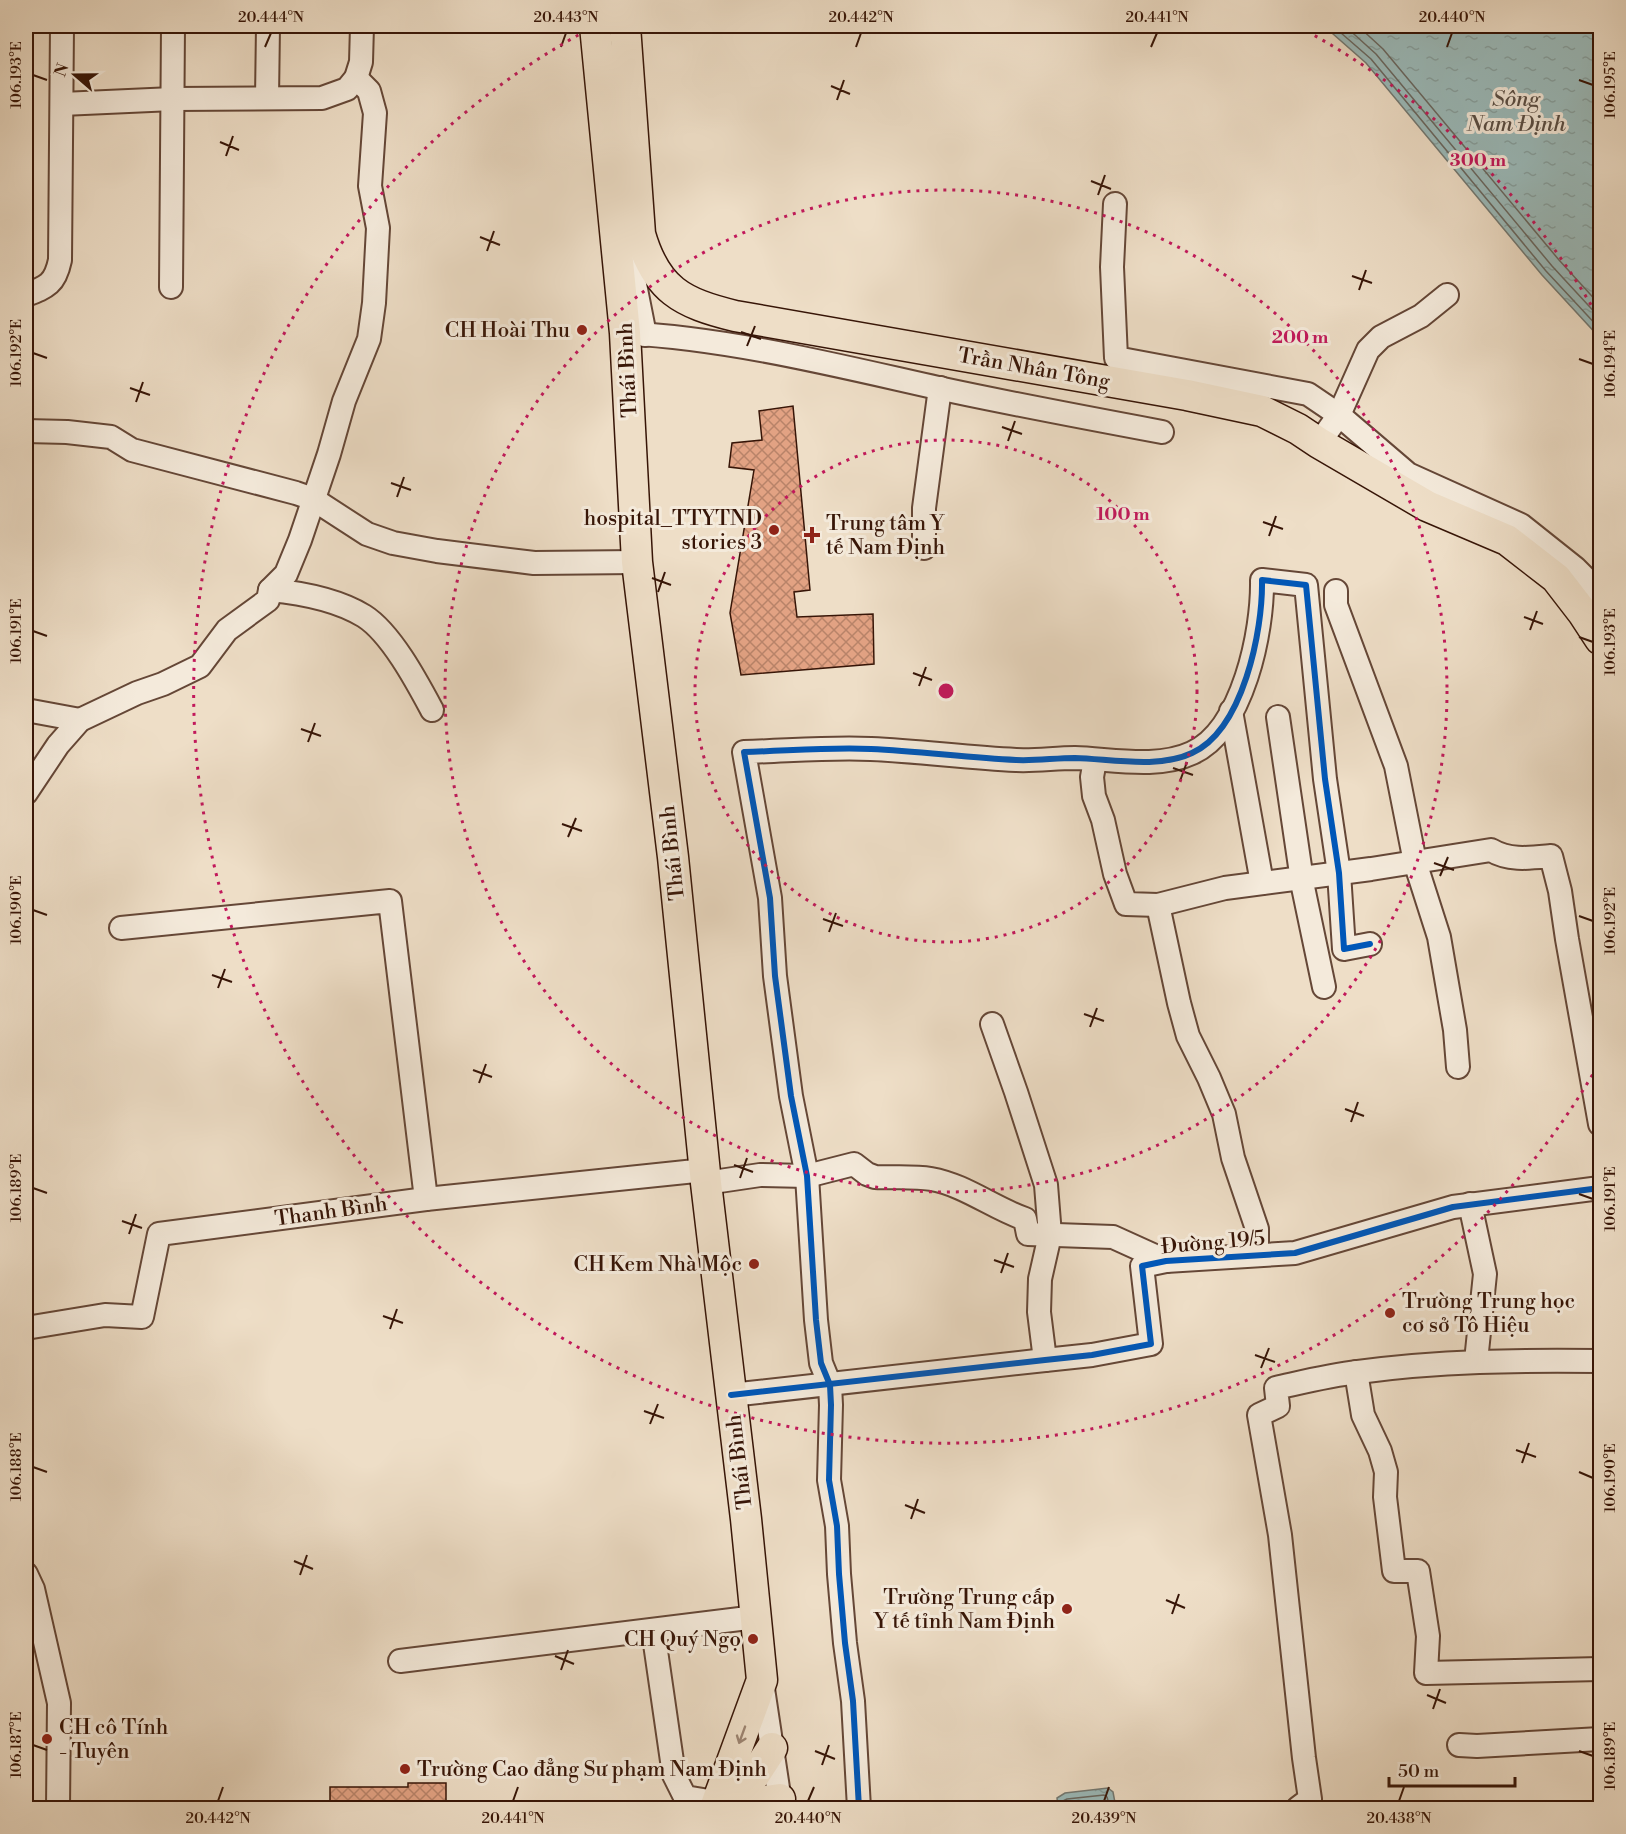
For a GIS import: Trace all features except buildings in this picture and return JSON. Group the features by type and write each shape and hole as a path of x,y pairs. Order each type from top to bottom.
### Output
{"main road":[{"name":"Thái Bình","path":"595,26 635,334 637,562 673,857 705,1177 762,1680"},
{"name":"Trần Nhân Tông","path":"625,26 640,234 646,256 656,273 669,288 691,303 735,316 1243,406 1280,419 1427,506 1507,540 1556,578 1600,639"},
{"path":"725,1806 762,1680"},
{"path":"725,1806 772,1748"},
{"path":"725,1806 780,1804"}],"street":[{"path":"26,295 46,288 57,275 58,268 62,26"},
{"path":"171,287 173,26"},
{"path":"267,98 268,26"},
{"path":"62,104 173,99 322,98 348,89 356,78 361,62 362,26"},
{"path":"26,792 58,745 80,720 200,666 227,630 268,600 270,590 286,574 329,453 344,401 369,339 374,303 378,228 370,186 375,113 369,91 356,78"},
{"path":"638,201 630,212 624,229 635,334 698,339 803,357 940,388 1161,432"},
{"path":"1115,204 1112,267 1116,357 1296,391 1320,400 1408,474 1521,525 1575,568 1584,577 1600,604"},
{"path":"1319,443 1339,415 1368,350 1374,343 1421,316 1447,295"},
{"path":"924,548 924,508 940,388"},
{"path":"26,431 68,432 111,437 132,450 313,499 367,534 393,543 448,553 534,563 637,562"},
{"path":"859,1809 853,1701 845,1643 837,1526 829,1480 830,1385 821,1363 807,1176 791,1096 775,976 770,898 744,752 872,749 1018,760 1074,758 1143,762 1170,759 1193,753 1219,732 1241,693 1254,651 1262,606 1262,580 1306,585 1325,779 1339,873 1344,949 1370,944"},
{"path":"270,590 300,593 338,605 365,617 386,638 414,675 432,710"},
{"path":"1336,591 1336,605 1396,766 1415,862 1439,938 1455,1030 1458,1067"},
{"path":"26,710 80,720"},
{"path":"1231,711 1262,883"},
{"path":"1278,717 1301,878 1324,987"},
{"path":"1095,760 1092,777 1094,796 1103,820 1115,874 1126,904 1158,905 1224,888 1491,850 1501,855 1524,859 1551,856 1560,891 1566,939 1600,1124"},
{"path":"121,928 390,901 426,1199"},
{"path":"1158,905 1188,1036 1224,1114 1233,1158 1257,1229 1257,1254"},
{"path":"992,1024 1046,1185 1050,1235 1040,1279 1040,1312 1045,1360"},
{"name":"Thanh Bình","path":"26,1328 105,1315 142,1317 159,1234 426,1199 705,1177 807,1176 854,1164 875,1177 931,1179 982,1197 1025,1219 1027,1234 1050,1235"},
{"name":"Đường 19/5","path":"731,1395 1092,1355 1150,1344 1142,1266 1166,1261 1296,1253 1453,1207 1600,1188"},
{"path":"1470,1204 1485,1274 1476,1361"},
{"path":"1050,1235 1113,1237 1166,1261"},
{"path":"1298,1809 1310,1799 1280,1535 1259,1415 1278,1406 1276,1388 1356,1372 1476,1361 1541,1359 1600,1361"},
{"path":"1356,1372 1364,1415 1380,1451 1386,1472 1385,1497 1394,1571 1418,1571 1428,1636 1426,1673 1600,1669"},
{"path":"28,1584 59,1703 58,1809"},
{"path":"400,1660 756,1617"},
{"path":"652,1630 674,1775 685,1797 725,1806"},
{"path":"762,1680 780,1804"},
{"path":"1459,1745 1600,1739"}],"water":[{"name":"Sông Nam Định","path":"1324,26 1600,26 1600,338 1542,275 1366,63"},
{"path":"1108,1788 1113,1792 1116,1808 1058,1808 1057,1798 1065,1793"}],"cycle path":[{"path":"859,1808 853,1701 845,1643 837,1526 829,1480 830,1385 821,1363 807,1176 791,1096 775,976 770,898 744,752 855,749 1016,760 1075,758 1150,762 1179,758 1192,753 1210,741 1225,723 1237,702 1254,651 1259,625 1262,580 1306,585 1325,779 1339,873 1344,949 1370,944"},
{"path":"731,1395 1092,1355 1151,1344 1142,1266 1166,1261 1295,1253 1453,1207 1600,1188"}],"place":[{"name":"CH Hoài Thu","path":"582,330"},
{"name":"hospital_TTYTND stories 3","path":"774,530"},
{"name":"Trung tâm Y tế Nam Định","path":"812,535"},
{"name":"CH Kem Nhà Mộc","path":"754,1264"},
{"name":"Trường Trung học cơ sở Tô Hiệu","path":"1390,1313"},
{"name":"Trường Trung cấp Y tế tỉnh Nam Định","path":"1067,1609"},
{"name":"CH Quý Ngọ","path":"753,1639"},
{"name":"CH cô Tính - Tuyên","path":"47,1739"},
{"name":"Trường Cao đẳng Sư phạm Nam Định","path":"405,1769"}]}
